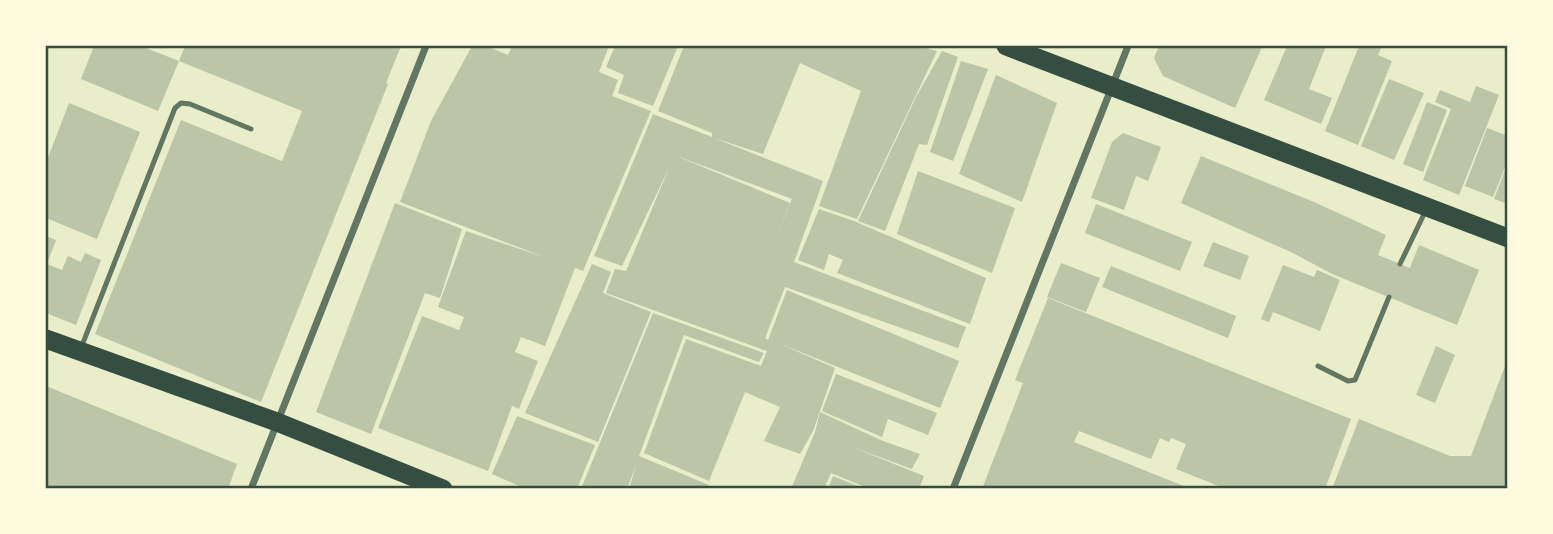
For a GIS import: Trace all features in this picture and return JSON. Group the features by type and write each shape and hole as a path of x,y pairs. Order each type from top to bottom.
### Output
{"highway":[{"path":"1006,46 1507,238"},
{"path":"46,339 277,422 443,488"}],"street":[{"path":"251,488 426,46"},
{"path":"953,488 1128,46"}],"lane":[{"path":"80,351 175,108 181,103 190,104 251,129"},
{"path":"1400,264 1427,207"},
{"path":"1318,366 1348,381 1355,380 1389,297"}],"building":[{"path":"94,46 141,46 179,61 158,111 81,79"},
{"path":"185,46 401,46 261,402 95,334 181,120 282,161 302,111 179,61"},
{"path":"472,46 486,46 508,55 512,46 609,46 599,72 618,80 612,96 651,111 583,271 575,268 545,346 521,337 515,352 538,361 519,409 512,406 488,471 378,428 422,316 459,330 464,317 438,307 466,231 547,258 400,202 431,121"},
{"path":"615,46 678,46 653,106 618,93 624,75 606,67"},
{"path":"684,46 919,46 937,51 857,219 819,206 861,91 800,63 763,154 714,138 823,181 794,262 966,327 958,348 785,287 765,338 768,340 787,290 959,361 940,408 778,343 835,368 813,431 800,454 764,441 780,407 745,392 709,481 644,453 686,339 761,366 767,351 606,293 615,269 626,271 669,168 622,266 594,256 653,114 712,137 712,133 658,111","holes":["674,155 792,199 772,248 790,203"]},
{"path":"1159,46 1262,47 1235,108 1163,76 1154,58"},
{"path":"1287,46 1326,46 1309,89 1332,98 1321,124 1264,100"},
{"path":"1359,46 1382,46 1378,55 1392,61 1358,145 1325,131"},
{"path":"942,51 958,57 927,145 919,144 885,231 858,221 916,97"},
{"path":"961,61 988,69 953,161 930,152"},
{"path":"996,75 1057,103 1022,202 959,174"},
{"path":"1389,79 1424,93 1394,160 1361,146"},
{"path":"1476,86 1499,95 1459,195 1423,180 1451,109 1435,102 1440,90 1470,102"},
{"path":"1427,102 1447,110 1423,172 1403,164"},
{"path":"69,103 140,132 97,239 46,218 46,163"},
{"path":"1487,128 1508,136 1508,160 1493,197 1465,186"},
{"path":"1123,133 1161,147 1148,181 1136,176 1124,210 1091,198 1112,142"},
{"path":"1201,156 1386,235 1378,255 1410,268 1419,245 1479,270 1457,325 1332,274 1293,253 1181,203"},
{"path":"1508,165 1508,204 1494,199"},
{"path":"918,171 1015,208 992,273 897,234"},
{"path":"395,203 462,229 440,298 425,293 371,434 316,412"},
{"path":"1096,204 1192,242 1180,271 1085,233"},
{"path":"819,209 854,221 986,278 970,324 837,273 843,260 829,254 824,270 798,260"},
{"path":"46,236 56,240 47,264 62,270 68,256 81,262 85,253 101,260 76,325 46,313"},
{"path":"1213,242 1249,256 1240,280 1203,266"},
{"path":"1061,263 1100,278 1086,312 1047,297"},
{"path":"592,264 611,272 603,293 651,312 598,442 525,413"},
{"path":"1283,265 1314,277 1317,270 1340,280 1320,331 1273,312 1269,322 1261,319"},
{"path":"1111,266 1236,316 1228,338 1102,287"},
{"path":"1048,298 1351,419 1325,489 1226,489 1176,469 1186,444 1171,438 1169,442 1160,438 1151,459 1079,431 1074,442 1191,489 982,489 1023,383 1015,380"},
{"path":"653,313 764,353 759,362 684,335 639,456 709,485 707,489 629,489 636,465 627,489 581,489"},
{"path":"1436,346 1455,355 1435,403 1416,395"},
{"path":"1508,358 1508,489 1332,489 1359,419 1450,456 1471,456"},
{"path":"836,374 937,413 928,435 888,419 882,437 822,411"},
{"path":"46,386 237,464 228,489 46,489"},
{"path":"820,412 883,441 920,454 912,469 852,447 924,476 919,489 870,489 831,473 824,489 791,489 815,432"},
{"path":"517,416 595,445 577,489 526,489 492,474"},
{"path":"833,476 863,488 863,489 828,489"}]}
